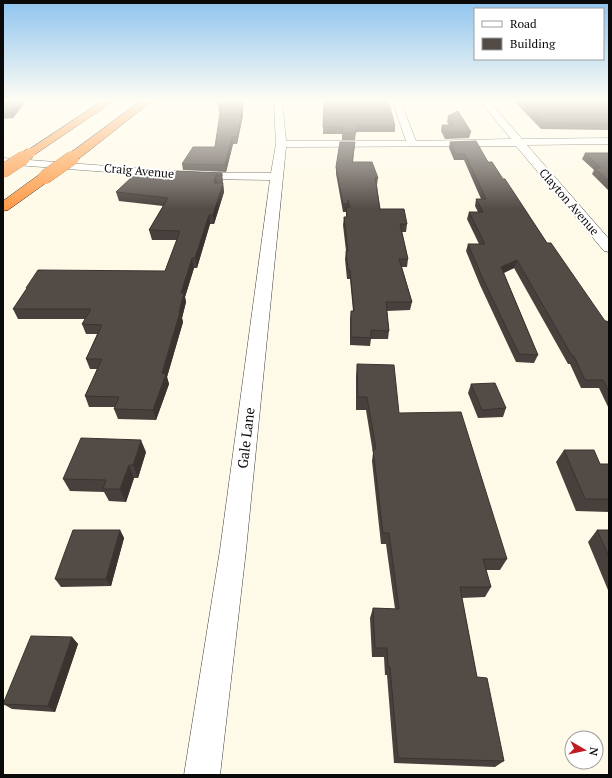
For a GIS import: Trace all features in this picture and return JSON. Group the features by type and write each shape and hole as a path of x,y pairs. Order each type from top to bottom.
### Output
{"highway":[{"path":"3,171 54,136"},
{"path":"3,207 101,136"}],"street":[{"name":"Gale Lane","path":"202,775 232,550 281,144 280,136"},
{"path":"409,136 412,144"},
{"name":"Clayton Avenue","path":"512,136 609,248"},
{"path":"281,144 609,141"},
{"name":"Craig Avenue","path":"3,161 199,176 276,177"}],"building":[{"path":"217,136 237,136 232,137 225,165 182,164 193,147 215,147"},
{"path":"476,141 488,162 492,162 503,179 505,179 547,243 551,243 605,321 609,324 609,391 603,380 585,380 574,356 572,356 517,260 501,267 538,355 519,354 468,244 485,244 469,212 483,212 476,199 486,199 465,154 456,154 450,142"},
{"path":"340,142 355,142 352,162 372,162 378,178 375,178 380,209 404,209 407,224 400,224 408,259 399,259 412,302 386,302 389,331 371,330 371,338 351,337 351,311 354,311 350,270 348,270 346,251 348,251 344,217 347,217 346,207 350,207 348,200 348,204 343,204 336,167"},
{"path":"585,153 609,153 609,181 594,168 601,168"},
{"path":"177,171 222,173 222,176 216,175 214,183 223,183 213,215 209,215 195,258 192,258 181,293 184,293 180,312 162,373 166,374 153,410 114,409 119,397 85,396 102,359 86,359 102,325 82,324 91,309 13,309 38,270 165,271 180,231 149,230 168,198 116,192 135,174 173,176"},
{"path":"357,364 394,365 399,413 461,412 507,559 483,559 491,587 460,587 477,677 487,678 504,761 398,758 387,648 375,648 373,608 399,609 389,533 383,533 373,449 376,449 367,397 358,397"},
{"path":"495,383 506,408 482,410 471,384"},
{"path":"81,438 141,440 133,465 129,465 120,489 103,489 106,480 63,479"},
{"path":"564,450 594,450 600,464 609,464 609,499 585,499"},
{"path":"73,530 120,530 106,579 55,579"},
{"path":"597,530 609,530 609,557"},
{"path":"31,636 72,637 48,706 3,704"}]}
